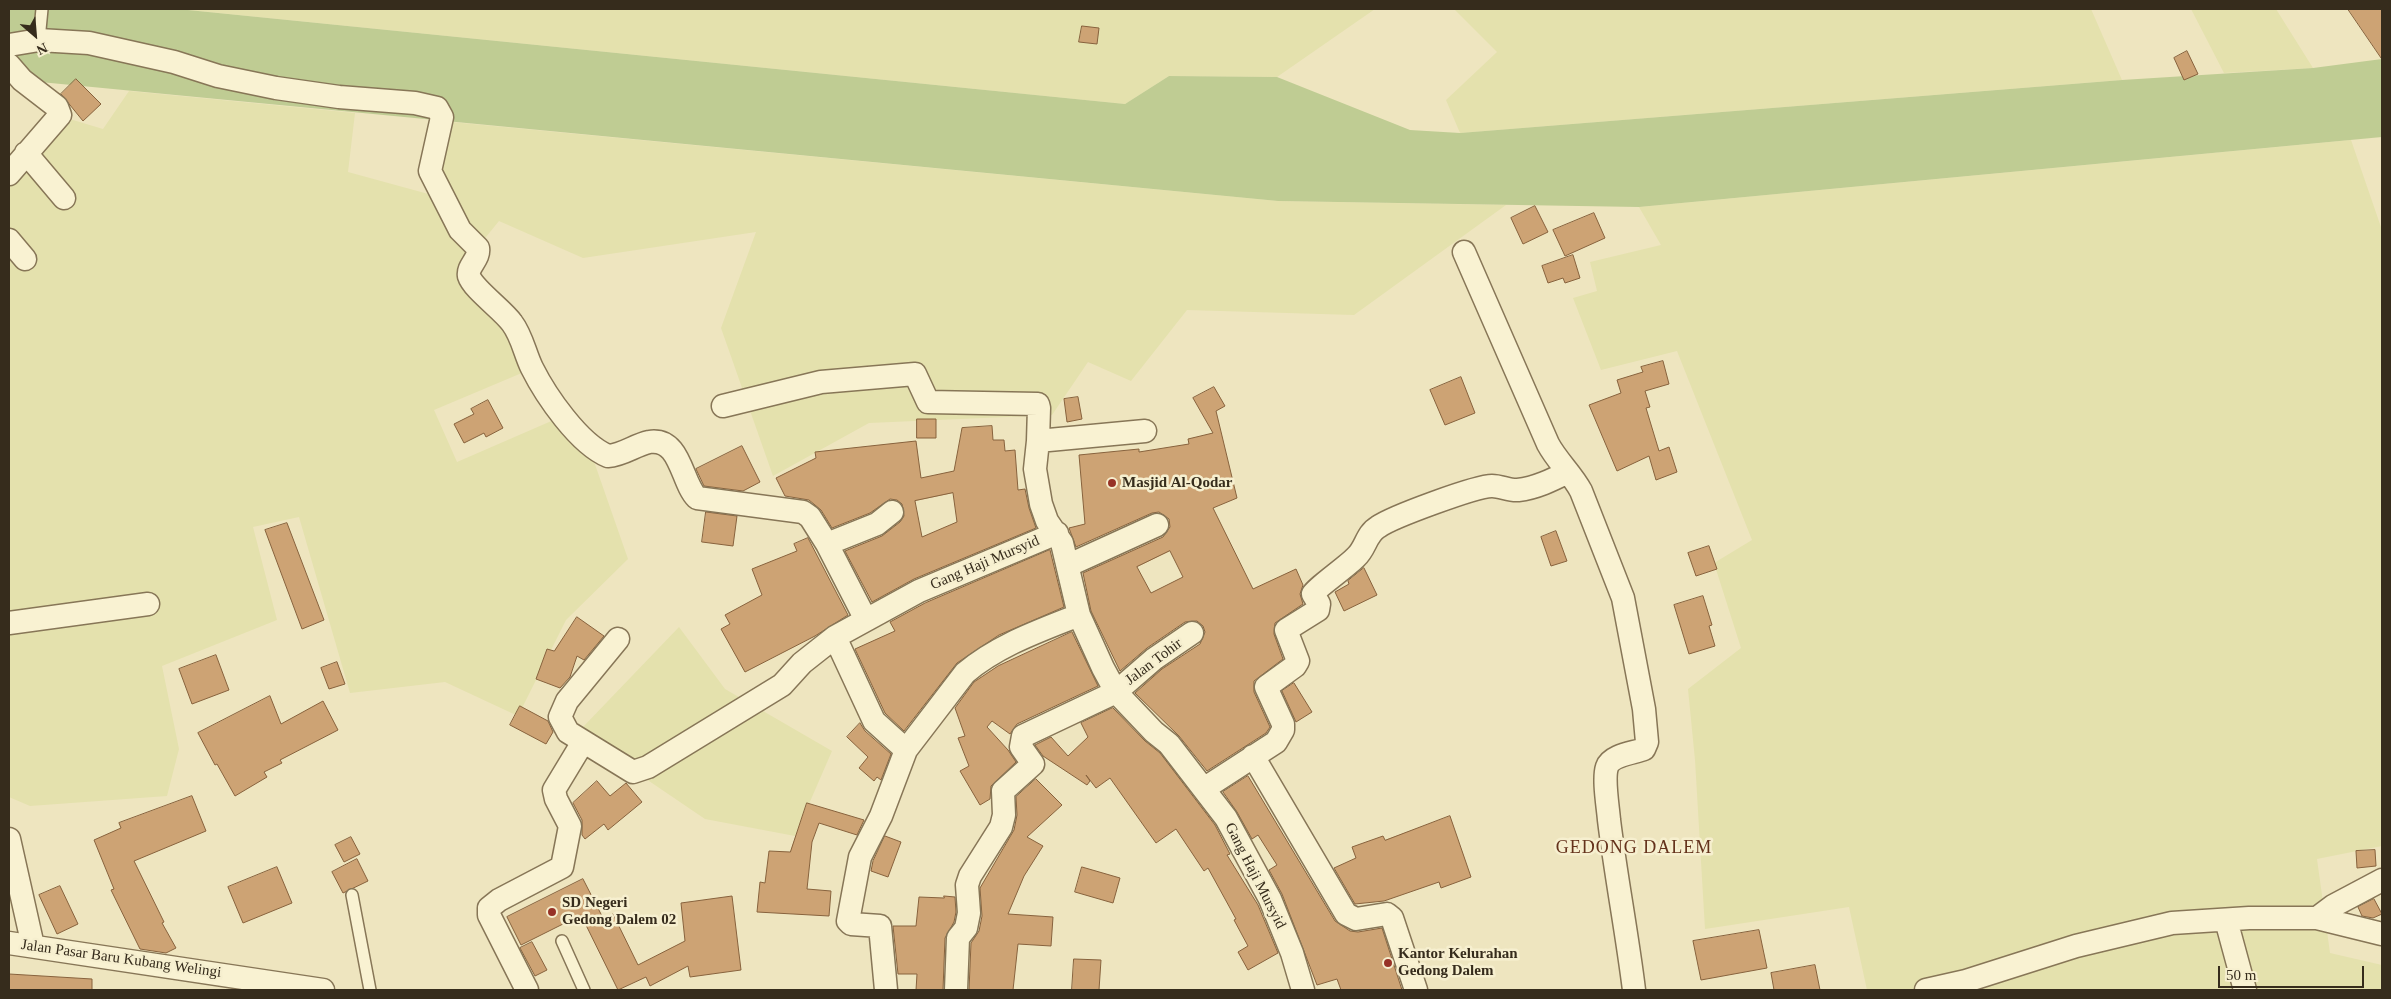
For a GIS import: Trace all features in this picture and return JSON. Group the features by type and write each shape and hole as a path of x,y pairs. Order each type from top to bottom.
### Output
{"street":[{"path":"9,45 39,40 89,43 174,62 218,76 276,88 339,97 415,103 437,108 442,117 430,171 460,230 478,248 477,258 469,270 469,276 474,284 501,309 516,328 539,382 573,427 588,443 608,456 646,443 660,444 675,454 697,498 803,512 810,517 827,544 866,620"},
{"path":"9,65 22,80 57,107 60,115 9,174"},
{"path":"26,153 64,198"},
{"path":"9,240 25,259"},
{"path":"1464,252 1548,444 1581,491 1623,598 1644,709 1647,742 1644,749 1611,761 1606,774 1615,870 1626,924 1634,990"},
{"path":"723,406 828,381 915,374 928,402 1038,404 1040,408 1035,469 1041,504 1047,521 1057,534"},
{"path":"1038,441 1145,431"},
{"path":"1205,788 1276,742 1283,724 1266,687 1295,666 1298,661 1286,630 1318,610 1318,604 1313,594 1315,590 1329,582 1358,556 1370,533 1393,518 1476,490 1492,486 1517,490 1543,484 1568,472"},
{"path":"827,544 877,524 892,512"},
{"path":"1069,565 1157,525"},
{"name":"Gang Haji Mursyid","path":"618,639 567,701 560,717 568,732 633,772 640,770 782,685 802,663 835,637 961,572 1057,534 1069,565 1079,615 1116,692 1154,732 1169,744 1205,788 1226,818 1270,899 1292,953 1302,990"},
{"path":"9,624 148,604"},
{"path":"886,990 880,926 855,925 848,921 860,857 881,816 906,750 964,673 974,665 1008,644 1079,615"},
{"name":"Jalan Tohir","path":"956,990 958,938 966,928 969,913 967,885 970,876 1001,827 1004,815 1003,791 1033,764 1021,746 1022,736 1116,692 1154,659 1192,633"},
{"path":"835,637 874,721 906,750"},
{"path":"526,990 489,915 489,908 499,900 562,868 570,826 556,799 554,790 583,742"},
{"path":"1253,756 1346,914 1356,919 1386,914 1392,918 1416,990"},
{"path":"9,839 33,946"},
{"path":"2317,918 2333,906 2382,880"},
{"path":"1926,990 1966,981 2076,946 2172,923 2317,918 2382,934"},
{"path":"2226,920 2245,990"},
{"name":"Jalan Pasar Baru Kubang Welingi","path":"9,943 251,984 323,990"}],"lane":[{"path":"39,40 42,9"},
{"path":"352,895 370,990"},
{"path":"562,941 584,990"}],"shaded area":[{"path":"178,9 1375,9 1277,77 1169,76 1125,104"},
{"path":"1454,9 2091,9 2122,80 1460,133 1446,100 1497,52"},
{"path":"2191,9 2276,9 2313,68 2224,73"},
{"path":"129,91 355,113 348,172 432,195 441,121 1278,201 1506,205 1354,315 1187,310 1131,381 1088,362 1052,415 869,423 773,476 721,328 756,232 583,258 499,221 464,264 536,367 434,410 457,462 556,419 590,450 628,559 566,620 518,716 445,682 350,693 299,517 253,527 277,620 162,666 179,749 167,796 30,806 9,797 9,158 53,114 103,129"},
{"path":"2351,140 2382,230 2382,846 2317,859 2330,953 2382,965 2382,990 1867,990 1849,907 1705,929 1695,760 1688,689 1741,648 1714,563 1752,540 1677,351 1601,370 1573,298 1597,291 1590,262 1661,245 1639,207"},
{"path":"679,627 725,689 832,751 795,836 705,819 593,743 583,727"}],"green space":[{"path":"9,9 178,9 1125,104 1169,76 1277,77 1410,130 1460,133 2122,80 2313,68 2382,59 2382,137 1639,207 1278,201 9,79"}],"building":[{"path":"2348,9 2382,9 2382,59"},
{"path":"1082,26 1099,28 1097,44 1079,42"},
{"path":"2187,51 2198,74 2184,80 2174,58"},
{"path":"76,79 101,104 83,121 61,94"},
{"path":"1535,206 1548,232 1523,244 1511,218"},
{"path":"1594,213 1605,238 1565,256 1553,230"},
{"path":"1573,255 1580,278 1565,283 1563,278 1548,283 1542,266"},
{"path":"1663,361 1669,384 1645,391 1650,407 1646,408 1659,451 1669,447 1677,472 1656,480 1649,456 1617,471 1589,405 1621,393 1617,380 1643,372 1641,367"},
{"path":"1461,377 1475,413 1445,425 1430,390"},
{"path":"1214,387 1225,406 1216,411 1237,498 1213,508 1253,589 1296,569 1303,585 1300,594 1303,604 1275,623 1274,634 1283,659 1254,681 1254,692 1270,727 1266,733 1207,771 1179,736 1135,693 1162,669 1200,644 1205,632 1203,626 1197,621 1185,622 1147,648 1120,671 1091,611 1083,573 1163,537 1170,527 1169,519 1159,512 1152,513 1076,547 1069,528 1085,524 1079,455 1139,449 1139,452 1189,444 1188,439 1213,433 1193,398","holes":["1170,551 1183,577 1151,593 1137,567"]},
{"path":"1078,397 1082,419 1067,422 1064,399"},
{"path":"488,400 503,428 486,437 484,433 464,443 454,424 474,414 471,409"},
{"path":"917,419 936,419 936,438 917,438"},
{"path":"992,426 993,440 1004,440 1005,451 1015,450 1018,490 1025,489 1036,528 914,579 872,602 845,551 882,536 900,522 904,516 902,504 897,500 890,499 870,513 832,528 821,510 809,500 785,496 776,478 816,458 815,452 916,441 921,478 954,471 962,428","holes":["953,493 957,522 922,537 915,501"]},
{"path":"742,446 760,482 743,491 704,486 696,469"},
{"path":"706,512 737,516 733,546 702,542"},
{"path":"287,523 324,620 302,629 265,530"},
{"path":"1556,531 1567,561 1551,566 1541,537"},
{"path":"808,538 848,615 815,636 745,672 721,629 730,624 725,615 762,595 752,569 797,551 794,544"},
{"path":"1709,546 1717,569 1696,576 1688,553"},
{"path":"1050,550 1064,607 999,635 957,663 904,731 885,713 855,649 895,631 890,622 925,603"},
{"path":"1364,568 1377,595 1344,611 1335,592 1349,584 1348,581"},
{"path":"1703,596 1712,625 1709,626 1715,646 1689,654 1674,605"},
{"path":"577,617 604,636 584,660 577,656 570,677 560,688 536,679 547,649 554,651"},
{"path":"1072,632 1098,686 1017,724 1010,734 992,721 987,727 1016,762 991,786 990,799 980,805 960,771 969,766 958,738 965,736 955,708 974,682 998,666"},
{"path":"216,655 229,690 192,704 179,669"},
{"path":"337,662 345,684 329,689 321,668"},
{"path":"1294,683 1312,712 1296,722 1282,691"},
{"path":"270,696 281,724 323,701 338,730 280,760 282,763 264,772 267,777 235,796 217,764 215,765 198,733"},
{"path":"520,706 548,721 553,732 546,744 510,725"},
{"path":"1113,708 1145,741 1160,753 1215,825 1230,854 1227,855 1258,905 1278,953 1248,970 1238,952 1248,946 1234,920 1236,919 1208,868 1204,871 1176,829 1156,843 1110,778 1096,788 1086,775 1090,781 1087,785 1043,756 1035,745 1051,737 1068,756 1088,737 1081,723"},
{"path":"860,723 865,731 891,754 881,780 877,777 874,781 859,768 868,757 847,737"},
{"path":"1248,776 1335,921 1350,931 1358,932 1382,928 1402,990 1341,990 1337,979 1317,985 1282,894 1269,870 1277,865 1258,835 1252,839 1223,792"},
{"path":"1036,779 1062,805 1027,837 1043,846 1024,876 1008,914 1053,917 1051,946 1018,944 1013,990 969,990 971,943 979,931 982,916 980,888 1014,830 1017,815 1016,797"},
{"path":"597,781 610,796 626,783 642,802 608,830 604,824 585,839 582,835 582,820 573,803"},
{"path":"192,796 206,831 134,861 164,922 162,923 176,948 166,953 140,949 111,890 114,889 94,840 121,828 119,823"},
{"path":"807,803 864,820 857,835 819,823 812,842 807,889 831,891 829,916 757,912 760,882 765,883 769,851 790,852"},
{"path":"1450,816 1471,877 1441,888 1439,882 1384,901 1355,904 1334,868 1356,858 1352,847 1383,836 1385,840"},
{"path":"885,836 901,842 888,877 871,871 873,861"},
{"path":"351,837 360,854 344,862 335,845"},
{"path":"2375,850 2376,866 2357,868 2356,851"},
{"path":"357,859 368,881 343,893 332,872"},
{"path":"277,867 292,903 243,923 228,887"},
{"path":"1082,867 1120,878 1113,903 1075,892"},
{"path":"583,879 603,918 613,914 638,965 685,941 681,903 732,896 741,970 690,977 688,966 650,986 646,977 618,990 581,915 521,945 507,917"},
{"path":"60,886 78,924 57,934 39,895"},
{"path":"944,896 955,897 956,912 954,922 945,938 943,990 916,990 917,974 898,974 893,926 916,926 919,897 944,898"},
{"path":"2374,899 2382,914 2373,918 2362,916 2358,907"},
{"path":"1759,930 1767,968 1701,980 1693,941"},
{"path":"532,942 547,970 535,976 520,948"},
{"path":"1074,959 1101,960 1099,990 1072,990"},
{"path":"1815,965 1820,990 1774,990 1771,973"},
{"path":"9,974 92,979 92,990 9,990"}],"place":[{"name":"Masjid Al-Qodar","path":"1112,483"},
{"name":"SD Negeri Gedong Dalem 02","path":"552,912"},
{"name":"Kantor Kelurahan Gedong Dalem","path":"1388,963"}],"district":[{"name":"GEDONG DALEM","path":"1634,848"}]}
